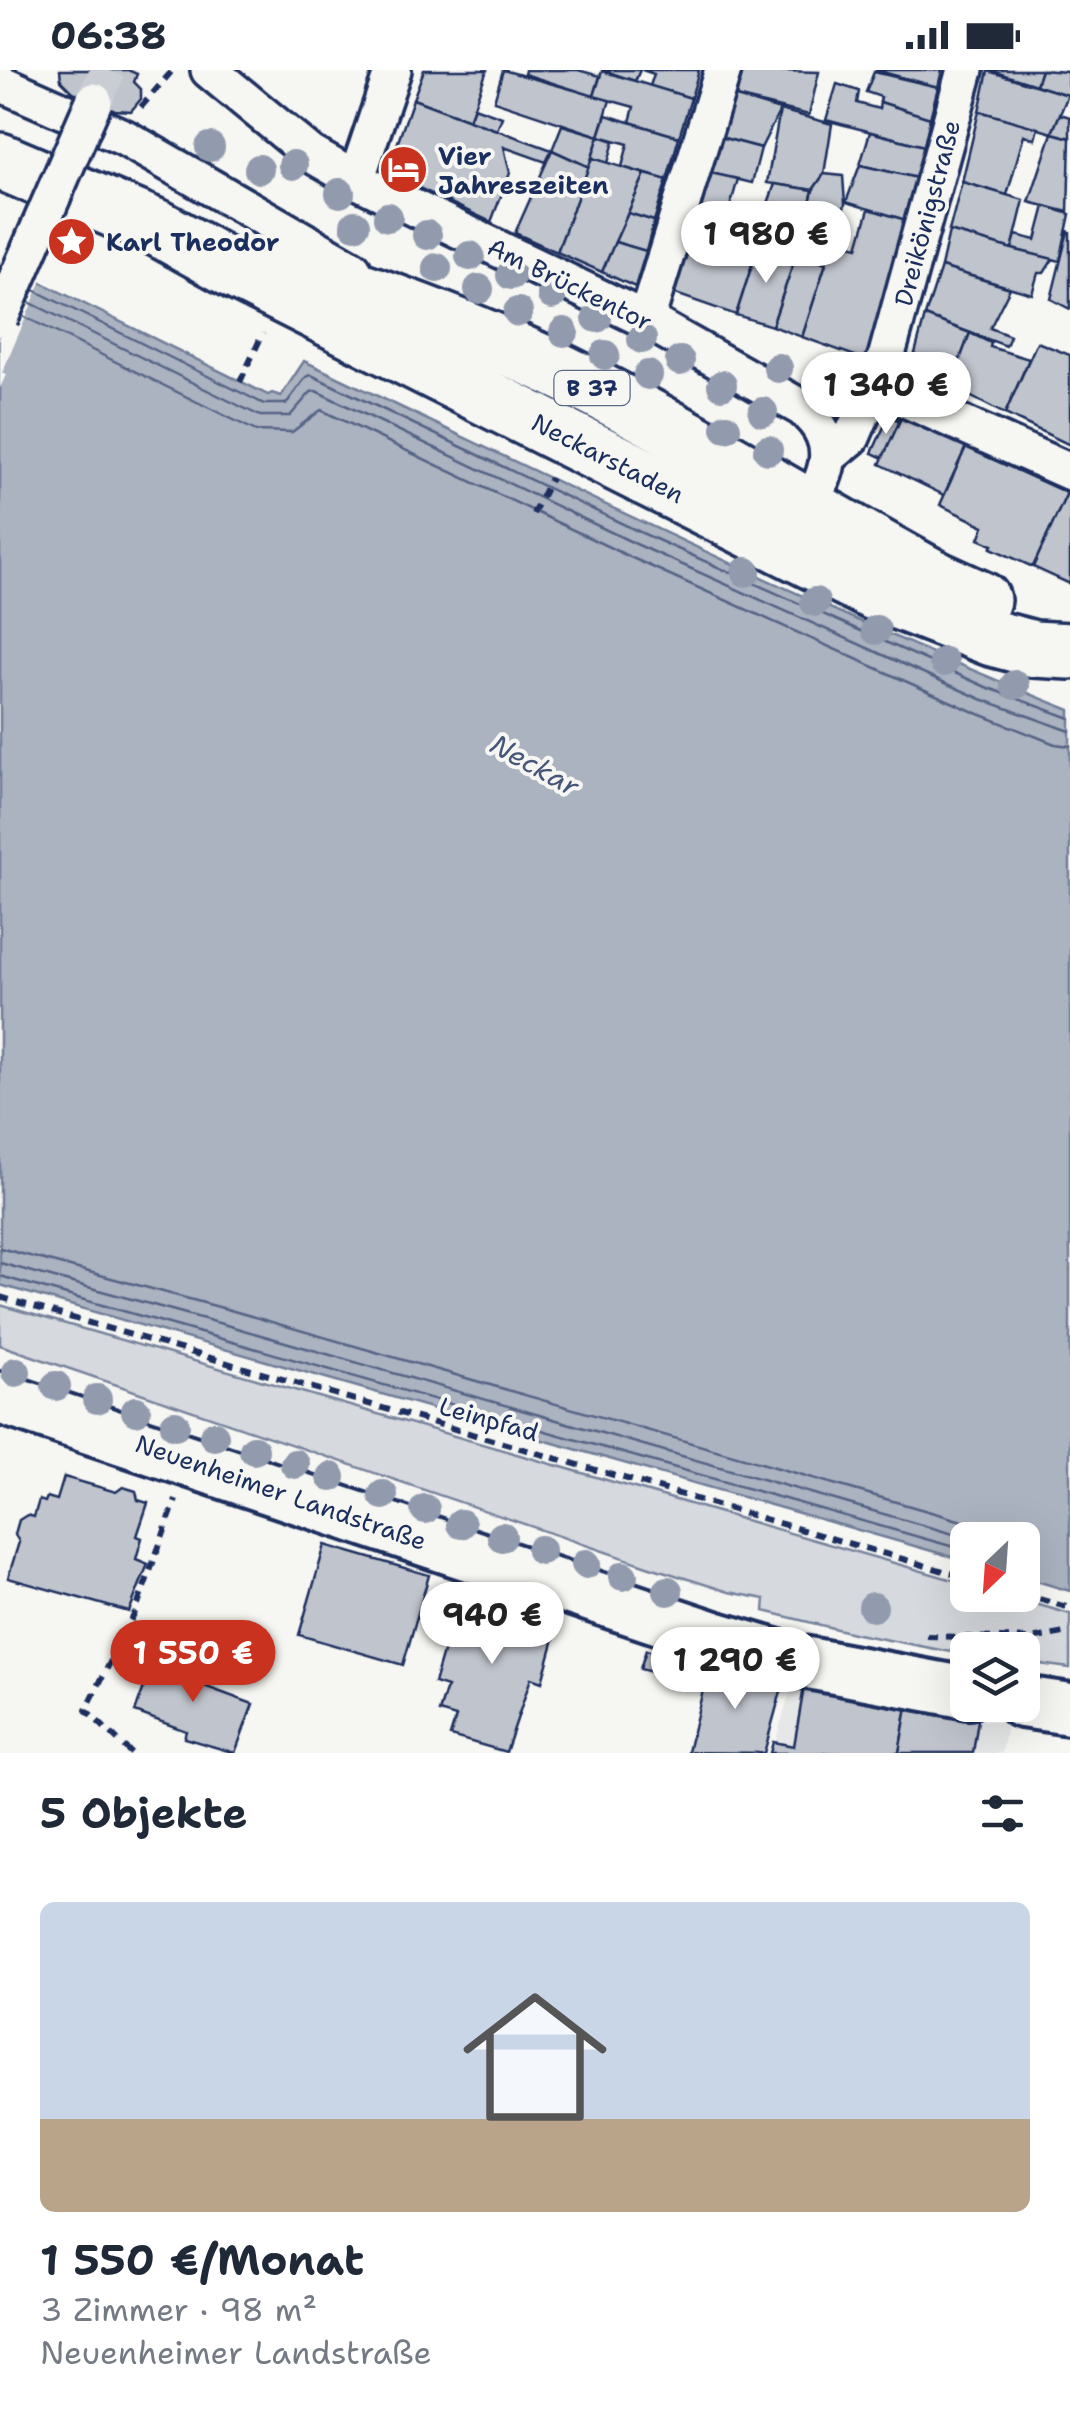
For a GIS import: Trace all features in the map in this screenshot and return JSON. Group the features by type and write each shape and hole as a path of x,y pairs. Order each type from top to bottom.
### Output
{"main road":[{"name":"Neckarstaden","path":"0,160 158,228 237,272 796,527 938,580 1045,628 1070,649"},
{"name":"Neckarstaden","path":"158,228 252,253 365,292 548,366 682,436 796,527"},
{"name":"Neuenheimer Landstraße","path":"0,1398 730,1641 792,1660 950,1690"},
{"path":"1040,1705 1070,1709"}],"street":[{"name":"Am Brückentor","path":"208,70 311,154 356,180 646,320 802,408 822,428 828,456"},
{"path":"356,180 394,70"},
{"path":"646,320 723,70"},
{"name":"Dreikönigstraße","path":"828,456 852,438 881,372 965,70"},
{"path":"0,83 125,138 222,197 314,246 352,268 365,292"},
{"path":"0,318 94,100"},
{"path":"881,372 1070,472"},
{"path":"796,527 828,456"}],"path":[{"path":"240,382 268,323"},
{"path":"534,514 556,468"},
{"name":"Leinpfad","path":"0,1297 950,1573"},
{"path":"131,1753 86,1710 134,1614 168,1526"},
{"path":"1040,1599 1070,1608"},
{"path":"915,1635 994,1640 1070,1632"}],"shaded area":[{"path":"0,1305 950,1579 950,1612 1040,1612 1040,1605 1070,1614 1070,1668 1040,1664 1040,1632 950,1632 950,1652 764,1611 765,1599 647,1566 0,1345"},
{"path":"792,1685 950,1714 950,1722 1007,1724 1002,1753 772,1753"}],"water":[{"name":"Neckar","path":"0,262 268,395 281,396 304,361 780,586 1070,710 1070,1591 1040,1582 1040,1522 950,1522 950,1556 0,1285"}],"pier":[{"path":"0,257 43,278 2,373 6,375 0,388"}],"building":[{"path":"60,70 128,70 137,74 134,82 141,89 141,99 131,111 115,110 73,92 61,80"},
{"path":"424,70 487,70 469,120 413,99"},
{"path":"503,70 610,100 599,136 494,101"},
{"path":"525,70 578,70 600,76 594,96 524,74"},
{"path":"602,70 640,70 635,81"},
{"path":"642,70 699,70 691,98 650,86 654,74"},
{"path":"743,70 819,72 809,115 736,97"},
{"path":"875,70 942,70 938,87"},
{"path":"989,70 1041,70 1036,85"},
{"path":"1041,70 1067,72 1070,96 1036,85"},
{"path":"602,71 691,98 679,137 630,122 634,107 594,96"},
{"path":"988,71 1068,95 1052,133 979,111"},
{"path":"874,72 938,87 930,118 880,102 881,97 866,92"},
{"path":"837,84 859,91 857,103 879,109 880,102 930,118 924,146 826,120"},
{"path":"736,97 780,110 761,148 716,136"},
{"path":"413,99 552,150 546,162 504,147 510,173 491,222 387,173"},
{"path":"474,107 502,117 497,130 469,120"},
{"path":"780,110 832,124 824,174 813,190 767,183"},
{"path":"979,111 1038,128 1035,139 1024,135 1007,195 962,182"},
{"path":"1060,114 1070,117 1070,138 1052,133"},
{"path":"606,115 679,137 667,180 622,167 628,144 599,136"},
{"path":"562,125 599,136 589,167 552,150"},
{"path":"870,132 924,146 921,179 860,165"},
{"path":"1052,133 1070,138 1068,212 1029,202"},
{"path":"599,136 614,141 608,163 592,158"},
{"path":"716,136 761,148 752,183 706,172"},
{"path":"552,150 589,167 557,252 515,233"},
{"path":"592,158 645,174 602,272 557,252"},
{"path":"860,165 921,179 909,221 846,202"},
{"path":"706,172 738,179 725,225 692,213"},
{"path":"645,174 667,180 654,221 628,213"},
{"path":"824,174 843,176 845,204 837,238 803,230 813,190"},
{"path":"962,182 1024,200 1012,249 949,231"},
{"path":"775,184 813,190 803,230 787,254 758,246 757,234"},
{"path":"1045,206 1070,214 1060,261 1012,249 1016,235 1036,240"},
{"path":"869,209 909,221 866,360 802,337 833,241 858,247"},
{"path":"628,213 654,221 646,251 615,242"},
{"path":"692,213 757,234 758,246 736,315 670,292"},
{"path":"949,231 1053,259 1044,273 1038,273 1032,294 941,267"},
{"path":"1070,232 1070,309 1051,299"},
{"path":"615,242 646,251 635,287 602,272"},
{"path":"758,246 796,256 772,326 736,315"},
{"path":"796,256 826,263 802,337 772,326"},
{"path":"941,267 1010,288 990,328 1010,336 1006,346 925,316"},
{"path":"925,316 970,333 951,384 913,361"},
{"path":"970,333 991,343 990,347 1029,359 1005,414 950,386"},
{"path":"1037,342 1070,355 1070,445 1005,414"},
{"path":"889,416 900,421 883,458 872,453"},
{"path":"902,416 966,447 944,495 880,464"},
{"path":"966,447 1067,493 1033,567 991,548 993,545 979,539 984,526 940,505"},
{"path":"1067,493 1070,494 1070,584 1033,567"},
{"path":"64,1477 116,1492 123,1487 136,1491 138,1500 148,1503 137,1536 142,1538 136,1559 148,1564 129,1612 8,1578 19,1542 15,1534 19,1520 27,1515 34,1517 39,1500 57,1500"},
{"path":"325,1545 429,1575 403,1665 299,1635"},
{"path":"461,1591 532,1612 553,1613 558,1624 542,1682 531,1678 506,1752 450,1736 456,1717 439,1712 447,1687 434,1683"},
{"path":"646,1650 664,1655 659,1674 640,1669"},
{"path":"156,1654 209,1673 204,1686 253,1704 235,1753 184,1738 186,1731 135,1712"},
{"path":"710,1661 783,1684 764,1753 688,1752"},
{"path":"804,1687 907,1707 899,1753 770,1753 773,1742 794,1746"},
{"path":"907,1707 950,1715 950,1722 978,1722 973,1753 899,1753"}],"tunnel":[{"path":"94,101 108,70"}],"place":[{"name":"Vier Jahreszeiten","path":"403,170"},
{"name":"Karl Theodor","path":"71,242"}]}
